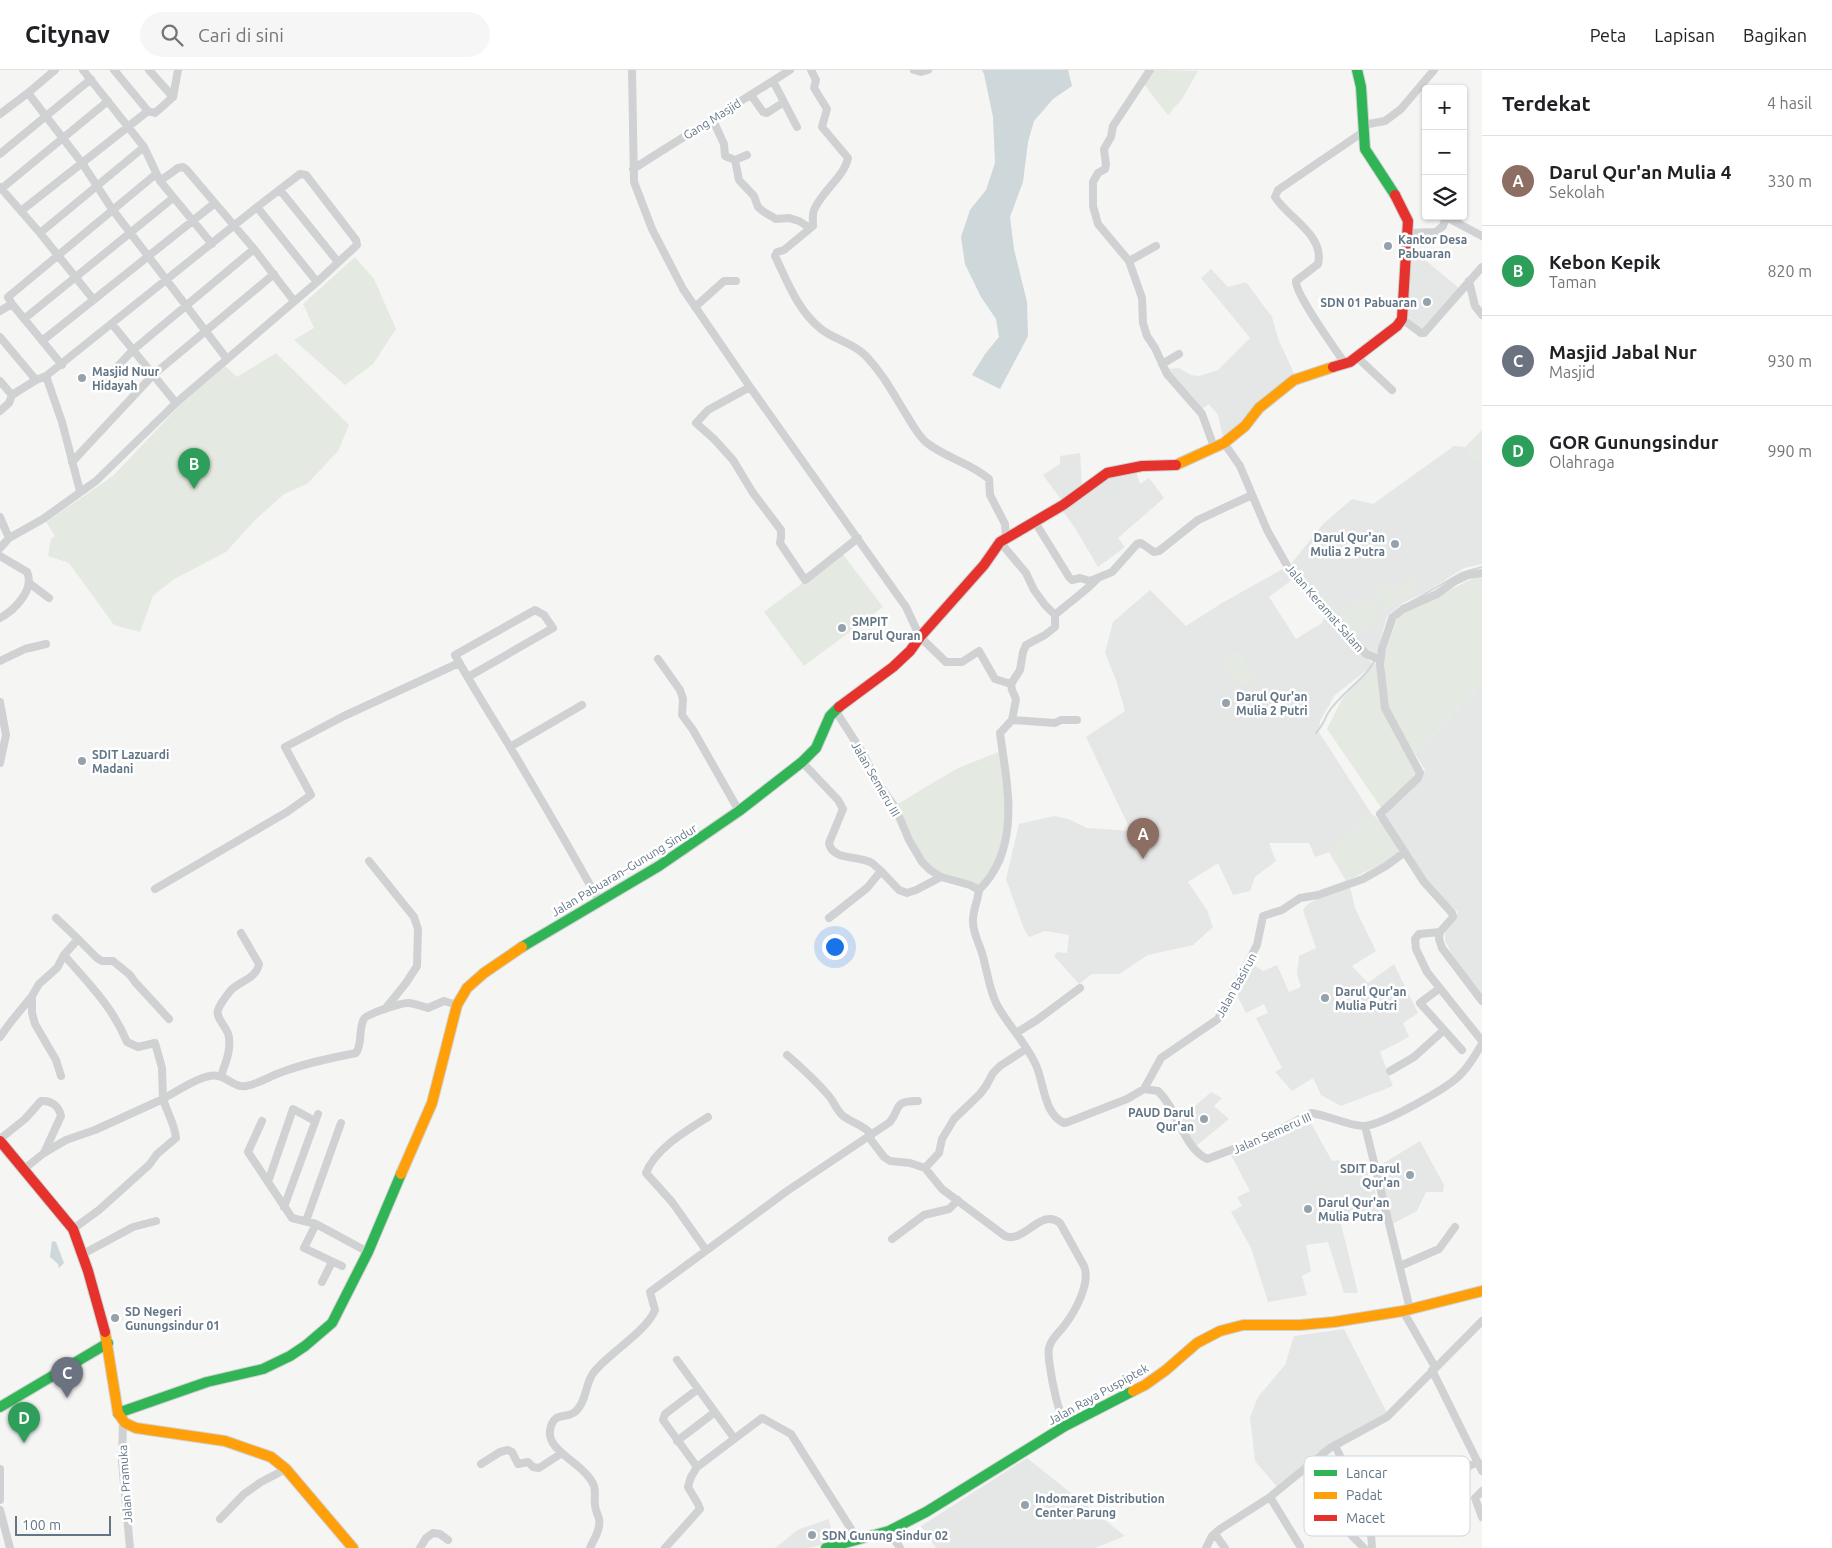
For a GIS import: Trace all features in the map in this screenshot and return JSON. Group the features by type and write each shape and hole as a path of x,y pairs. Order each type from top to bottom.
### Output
{"street":[{"path":"0,114 55,70"},
{"path":"83,70 144,147 158,177 173,198 212,244"},
{"path":"114,70 148,111 155,113 173,97 178,70"},
{"path":"149,70 173,97"},
{"path":"632,70 633,169 636,189 652,229 683,290 906,607 920,637 946,662 962,662 979,651 995,679 1011,684"},
{"name":"Gang Masjid","path":"633,169 790,70"},
{"path":"811,70 816,80 814,88 827,109 822,127 848,158 846,168 830,185 813,212 814,226 784,250 777,252 775,256 792,293 805,312 820,328 866,355 889,385 922,439 951,459 981,472 989,479 990,495 1005,524 1003,540 1026,573 1034,590 1055,615 1055,627 1045,636 1026,645 1020,670 1011,684 1016,699 1012,720 1000,733 1009,800 1004,848 1000,860 989,879 979,890 973,919 973,927 996,1004 1035,1063 1046,1099 1056,1118 1064,1123 1126,1099 1144,1089"},
{"path":"914,70 921,72 928,70"},
{"path":"1150,70 1113,126 1111,137 1104,149 1106,167 1095,178 1092,191 1093,206 1098,224 1129,261 1142,298 1144,329 1167,374 1202,414 1214,447"},
{"path":"1357,70 1361,87 1365,149 1401,205 1408,221 1402,319 1421,333 1424,333 1482,267"},
{"path":"1346,365 1296,286 1296,281 1318,264 1318,253 1315,243 1275,197 1278,190 1364,128 1385,121 1401,109 1434,70"},
{"path":"0,154 91,79"},
{"path":"773,81 797,127"},
{"path":"28,93 82,162 112,209 227,359"},
{"path":"751,95 763,112 767,113 784,102"},
{"path":"93,299 74,278 40,233 0,188 108,101"},
{"path":"21,212 148,111"},
{"path":"712,118 724,144 725,156 735,160 748,155"},
{"path":"40,233 144,147"},
{"path":"735,160 739,180 754,196 758,207 776,219 789,218 810,228"},
{"path":"0,311 57,255 112,209 158,177 183,167 235,226 294,301"},
{"path":"0,411 10,402 12,395 62,365 300,174 306,176 356,240 357,245 317,282 176,403 96,482 80,491 42,519 9,538 0,548"},
{"path":"280,190 338,262"},
{"path":"24,319 173,198"},
{"path":"42,341 215,203"},
{"path":"257,207 317,282"},
{"path":"1408,232 1436,232 1443,226 1446,217 1482,236"},
{"path":"1129,261 1156,246"},
{"path":"104,381 133,350 254,249"},
{"path":"72,462 153,376 274,274"},
{"path":"695,307 724,281 736,281"},
{"path":"1469,281 1475,306 1482,316"},
{"path":"0,292 10,301 62,365"},
{"name":"Jalan Pabuaran–Gunung Sindur","path":"120,1417 208,1382 263,1369 298,1351 332,1322 368,1252 432,1103 457,1005 467,988 484,973 528,943 659,866 738,811 802,762 816,748 830,716 835,710 894,667 910,652 920,637 984,565 1003,540 1063,505 1107,473 1142,466 1179,465 1197,458 1224,443 1241,430 1259,408 1294,380 1304,375 1346,365 1358,358 1397,326 1402,319"},
{"path":"112,324 176,403"},
{"path":"0,337 36,380"},
{"path":"1162,364 1179,354"},
{"path":"1358,358 1392,390"},
{"path":"46,376 62,422 80,491"},
{"path":"0,381 12,395"},
{"path":"750,387 708,410 696,423 733,460 753,494 781,530 782,537 780,543 804,580 858,538"},
{"name":"Jalan Keramat Salam","path":"1224,443 1240,466 1267,530 1289,569 1366,654 1376,658 1385,708 1403,743 1419,767 1420,773 1418,778 1380,814 1433,893 1452,913 1452,916 1440,932"},
{"path":"1035,522 1072,580 1080,578 1090,581 1112,572 1137,544 1141,543 1154,552 1158,551 1198,520 1252,495"},
{"path":"0,517 9,538"},
{"path":"0,556 27,572 30,583 49,598"},
{"path":"1376,658 1394,617 1404,609 1437,594 1455,581 1468,575 1482,573"},
{"path":"1055,615 1068,603 1083,594 1098,578"},
{"path":"0,618 25,595 30,583"},
{"path":"468,678 553,628 544,615 535,610 454,655 599,900"},
{"path":"0,661 25,649 46,644"},
{"path":"658,658 680,690 683,699 682,715 693,730 738,811"},
{"path":"155,889 287,812 311,795 285,747 344,716 459,663"},
{"path":"0,702 6,735 0,763"},
{"path":"510,747 582,705"},
{"name":"Jalan Semeru III","path":"835,710 864,755 875,779 895,806 916,852 930,870 941,877 970,885 979,890"},
{"path":"1012,720 1055,723 1061,720 1077,720"},
{"path":"802,762 838,800 843,809 828,843 829,847 838,855 858,858 872,863 899,890 907,893 941,877"},
{"name":"Jalan Basirun","path":"1144,1089 1161,1058 1218,1020 1254,952 1263,916 1282,910 1300,898 1318,895 1363,879 1386,866 1405,852"},
{"path":"369,861 414,917 418,929 416,966 406,983 384,1010"},
{"path":"829,918 867,888 881,871"},
{"path":"56,918 97,958 102,961 113,961 130,975 134,982 169,1020"},
{"path":"1482,1001 1442,948 1439,939 1440,932 1419,934 1414,944 1423,965 1482,1043 1465,1070 1453,1081 1412,1106 1365,1126 1400,1266 1406,1310 1482,1471"},
{"path":"221,1076 230,1038 217,1014 218,1008 231,989 253,975 258,968 258,964 241,933"},
{"path":"0,1037 39,984 57,968 64,955 78,938"},
{"path":"64,955 108,1006 119,1022 128,1042 138,1046 155,1042 162,1068 163,1099 176,1138 156,1154 149,1165 106,1204 73,1228"},
{"path":"1016,1033 1080,988"},
{"path":"1440,988 1420,1003 1462,1050"},
{"path":"32,996 32,1013 56,1060 61,1076"},
{"path":"24,1169 44,1153 66,1140 95,1130 212,1075 221,1076 240,1086 247,1086 279,1072 312,1062 356,1053 360,1048 364,1018 368,1014 404,1003 428,1008 444,1001 457,1005"},
{"path":"1390,1071 1414,1058 1444,1030"},
{"path":"926,1168 939,1153 942,1139 954,1119 983,1090 993,1073 1000,1066 1026,1049"},
{"path":"787,1055 810,1075 830,1097 840,1113 865,1127 884,1158 890,1161 910,1163 926,1168 942,1189 1008,1238 1018,1236 1043,1220 1052,1219 1060,1223 1086,1272 1085,1287 1066,1324 1052,1341 1048,1350 1054,1399 1065,1426"},
{"name":"Jalan Semeru III","path":"1144,1089 1158,1091 1166,1099 1189,1143 1201,1156 1207,1159 1268,1136 1311,1113 1365,1126"},
{"path":"44,1153 61,1116 54,1103 46,1100 41,1101 25,1119 0,1140 73,1228 83,1254 108,1343 120,1417 136,1428 234,1443 264,1454 279,1462 353,1548"},
{"path":"590,1548 599,1524 594,1486 585,1472 551,1441 550,1430 553,1422 561,1415 569,1415 577,1411 584,1400 593,1373 650,1321 655,1310 650,1292 787,1191 890,1122 897,1107 909,1101 918,1101"},
{"path":"268,1182 293,1109 316,1117 284,1207"},
{"path":"706,1250 672,1202 646,1173 652,1162 680,1134 708,1117"},
{"path":"262,1121 248,1152 292,1218 316,1224 368,1252"},
{"path":"306,1222 342,1123"},
{"path":"892,1239 924,1215 949,1209 958,1200"},
{"path":"83,1254 132,1227 156,1221"},
{"path":"316,1224 304,1248 342,1266"},
{"path":"1400,1266 1439,1249 1455,1227"},
{"path":"322,1282 332,1262"},
{"name":"Jalan Raya Puspiptek","path":"826,1548 889,1531 956,1494 1065,1426 1145,1385 1166,1370 1197,1343 1220,1331 1243,1325 1300,1325 1334,1322 1406,1310 1482,1291"},
{"path":"1320,1456 1335,1445 1387,1416 1482,1321"},
{"path":"0,1407 108,1343"},
{"path":"676,1360 734,1438"},
{"path":"697,1467 664,1424 663,1417 698,1389"},
{"path":"677,1441 715,1412"},
{"name":"Jalan Pramuka","path":"120,1417 130,1548"},
{"path":"665,1548 700,1510 688,1487 690,1477 697,1467 762,1418 791,1434 858,1540"},
{"path":"1335,1445 1340,1456"},
{"path":"481,1464 500,1452 508,1450 512,1452 518,1464 528,1462 532,1467 539,1468 562,1453"},
{"path":"1470,1466 1478,1462"},
{"path":"0,1469 0,1500"},
{"path":"220,1519 244,1494 261,1482 286,1469"},
{"path":"1206,1548 1220,1529 1270,1497 1304,1469"},
{"path":"1482,1491 1474,1498 1482,1516"},
{"path":"1270,1497 1300,1546"},
{"path":"0,1510 10,1548"},
{"path":"889,1531 900,1548"},
{"path":"420,1548 426,1538 433,1533 440,1534 448,1540"},
{"path":"1215,1534 1225,1548"},
{"path":"1352,1536 1364,1548"}],"shaded area":[{"path":"982,70 1068,70 1072,86 1053,99 1034,121 1028,142 1023,182 1010,217 1014,249 1027,302 1028,336 1000,389 972,375 985,354 999,337 996,319 981,297 965,264 961,237 970,210 986,190 995,163 993,117"},
{"path":"1153,70 1198,71 1182,99 1168,115 1143,83"},
{"name":"SDN 01 Pabuaran","path":"1411,248 1460,289 1423,331 1404,314"},
{"path":"355,257 374,279 396,329 373,364 345,385 294,340 314,328 303,304"},
{"path":"1211,269 1228,287 1246,282 1272,317 1279,341 1295,375 1238,427 1223,438 1218,415 1209,404 1202,409 1166,369 1179,368 1191,375 1199,376 1218,370 1250,338 1201,278"},
{"path":"276,353 349,425 338,451 307,484 284,494 254,521 226,552 174,579 153,596 140,632 114,625 69,563 48,556 51,539 55,536 46,522 113,476 179,406 225,366 237,377"},
{"path":"1482,430 1482,463 1475,459 1465,447"},
{"name":"Darul Qur'an Mulia 2 Putra","path":"1454,446 1465,447 1475,459 1482,463 1482,564 1464,568 1426,592 1403,603 1387,616 1377,653 1368,652 1334,618 1331,609 1291,564 1323,524 1352,499 1373,504"},
{"path":"1080,453 1082,486 1062,501 1043,475 1060,464 1060,456"},
{"path":"1135,469 1140,484 1149,478 1164,498 1118,538 1125,547 1098,567 1062,510 1111,475"},
{"path":"842,553 883,607 804,666 764,612"},
{"path":"1286,567 1293,579 1269,597 1296,639 1322,623 1325,615 1372,663 1369,668 1335,695 1320,721 1319,732 1371,813 1329,852 1315,857 1309,843 1269,843 1276,861 1255,877 1250,891 1233,895 1218,863 1188,882 1207,910 1213,927 1193,945 1148,955 1119,974 1092,974 1079,984 1054,956 1057,952 1067,953 1069,935 1045,931 1029,937 1024,929 1006,879 1019,824 1054,816 1068,819 1087,828 1131,831 1086,737 1125,711 1116,680 1105,653 1113,622 1150,590 1186,626 1222,603"},
{"path":"1412,576 1421,589 1402,601 1393,588"},
{"path":"1476,577 1482,577 1482,684 1415,754 1405,741 1389,712 1385,693 1384,654 1399,615"},
{"path":"1384,579 1399,602 1386,611 1371,588"},
{"path":"1368,595 1382,617 1355,635 1341,613"},
{"path":"1237,650 1256,676 1240,687 1222,661"},
{"path":"1376,662 1384,712 1401,746 1417,768 1417,774 1382,809 1327,729 1342,699"},
{"path":"1482,684 1482,995 1457,964 1445,941 1445,930 1458,912 1432,891 1385,818 1388,810 1423,777 1425,770 1415,754"},
{"path":"1004,750 1013,802 1004,861 984,886 969,887 931,871 913,845 896,805 958,768"},
{"path":"1371,813 1381,822 1401,852 1380,865 1346,881 1329,852"},
{"name":"Darul Qur'an Mulia Putri","path":"1350,887 1355,908 1376,951 1352,966 1368,983 1394,964 1418,1013 1403,1023 1409,1037 1380,1052 1393,1086 1341,1106 1321,1095 1313,1078 1292,1091 1275,1072 1282,1068 1256,1018 1268,1013 1264,1004 1246,1013 1236,993 1251,963 1263,971 1277,965 1289,992 1301,987 1297,974 1299,956 1316,948 1303,910 1308,904 1319,898"},
{"name":"PAUD Darul Qur'an","path":"1211,1092 1222,1098 1214,1106 1229,1119 1196,1146 1188,1136 1180,1119"},
{"name":"Darul Qur'an Mulia Putra","path":"1308,1118 1332,1161 1339,1160 1345,1170 1360,1161 1373,1182 1380,1212 1360,1218 1339,1216 1358,1293 1344,1293 1328,1242 1306,1245 1311,1271 1302,1276 1307,1295 1268,1302 1251,1248 1231,1212 1242,1206 1237,1197 1250,1191 1231,1155 1279,1134"},
{"name":"SDIT Darul Qur'an","path":"1420,1141 1444,1185 1443,1192 1426,1192 1417,1211 1392,1224 1379,1166"},
{"path":"52,1241 56,1242 64,1263 59,1268 58,1264 50,1257"},
{"path":"1344,1329 1387,1413 1313,1456 1304,1456 1304,1464 1277,1487 1255,1461 1250,1417 1258,1397 1285,1365 1294,1336"},
{"path":"1027,1458 1125,1536 1095,1548 936,1548 921,1526"},
{"name":"SDN Gunung Sindur 02","path":"829,1519 834,1542 809,1548 775,1548 799,1529"}],"waterway":[{"path":"1409,603 1461,573 1482,567"},
{"path":"1386,627 1390,615"},
{"path":"1316,733 1333,706 1365,674 1375,660"}],"traffic: fast":[{"path":"1357,70 1361,87 1365,149 1395,195"},
{"path":"522,947 659,866 739,811 802,762 816,748 830,716 839,707"},
{"path":"118,1413 207,1382 263,1369 290,1356 305,1346 332,1323 368,1252 401,1174"},
{"path":"0,1407 108,1343"},
{"path":"826,1548 889,1531 926,1512 1065,1426 1133,1391"}],"traffic: slow":[{"path":"1176,465 1224,443 1245,426 1259,408 1294,380 1333,367"},
{"path":"401,1174 432,1103 457,1005 467,988 484,973 522,947"},
{"path":"1133,1391 1166,1370 1197,1343 1220,1331 1243,1325 1300,1325 1334,1322 1403,1311 1482,1291"},
{"path":"105,1332 118,1413 125,1423 136,1428 225,1441 271,1457 286,1469 353,1548"}],"traffic: jam":[{"path":"1333,367 1350,362 1397,326 1402,319 1408,221 1395,195"},
{"path":"839,707 893,667 910,651 920,637 984,565 1000,542 1063,505 1107,473 1142,466 1176,465"},
{"path":"0,1141 73,1229 88,1271 105,1332"}],"place":[{"name":"Kantor Desa Pabuaran","path":"1388,246"},
{"name":"SDN 01 Pabuaran","path":"1427,302"},
{"name":"Masjid Nuur Hidayah","path":"82,378"},
{"name":"Kebon Kepik","path":"194,489"},
{"name":"Darul Qur'an Mulia 2 Putra","path":"1395,544"},
{"name":"SMPIT Darul Quran","path":"842,628"},
{"name":"Darul Qur'an Mulia 2 Putri","path":"1226,703"},
{"name":"SDIT Lazuardi Madani","path":"82,761"},
{"name":"Darul Qur'an Mulia 4","path":"1143,859"},
{"name":"Darul Qur'an Mulia Putri","path":"1325,998"},
{"name":"PAUD Darul Qur'an","path":"1204,1119"},
{"name":"SDIT Darul Qur'an","path":"1410,1175"},
{"name":"Darul Qur'an Mulia Putra","path":"1308,1209"},
{"name":"SD Negeri Gunungsindur 01","path":"115,1318"},
{"name":"Masjid Jabal Nur","path":"67,1398"},
{"name":"GOR Gunungsindur","path":"24,1443"},
{"name":"Indomaret Distribution Center Parung","path":"1025,1505"},
{"name":"SDN Gunung Sindur 02","path":"812,1535"}]}
